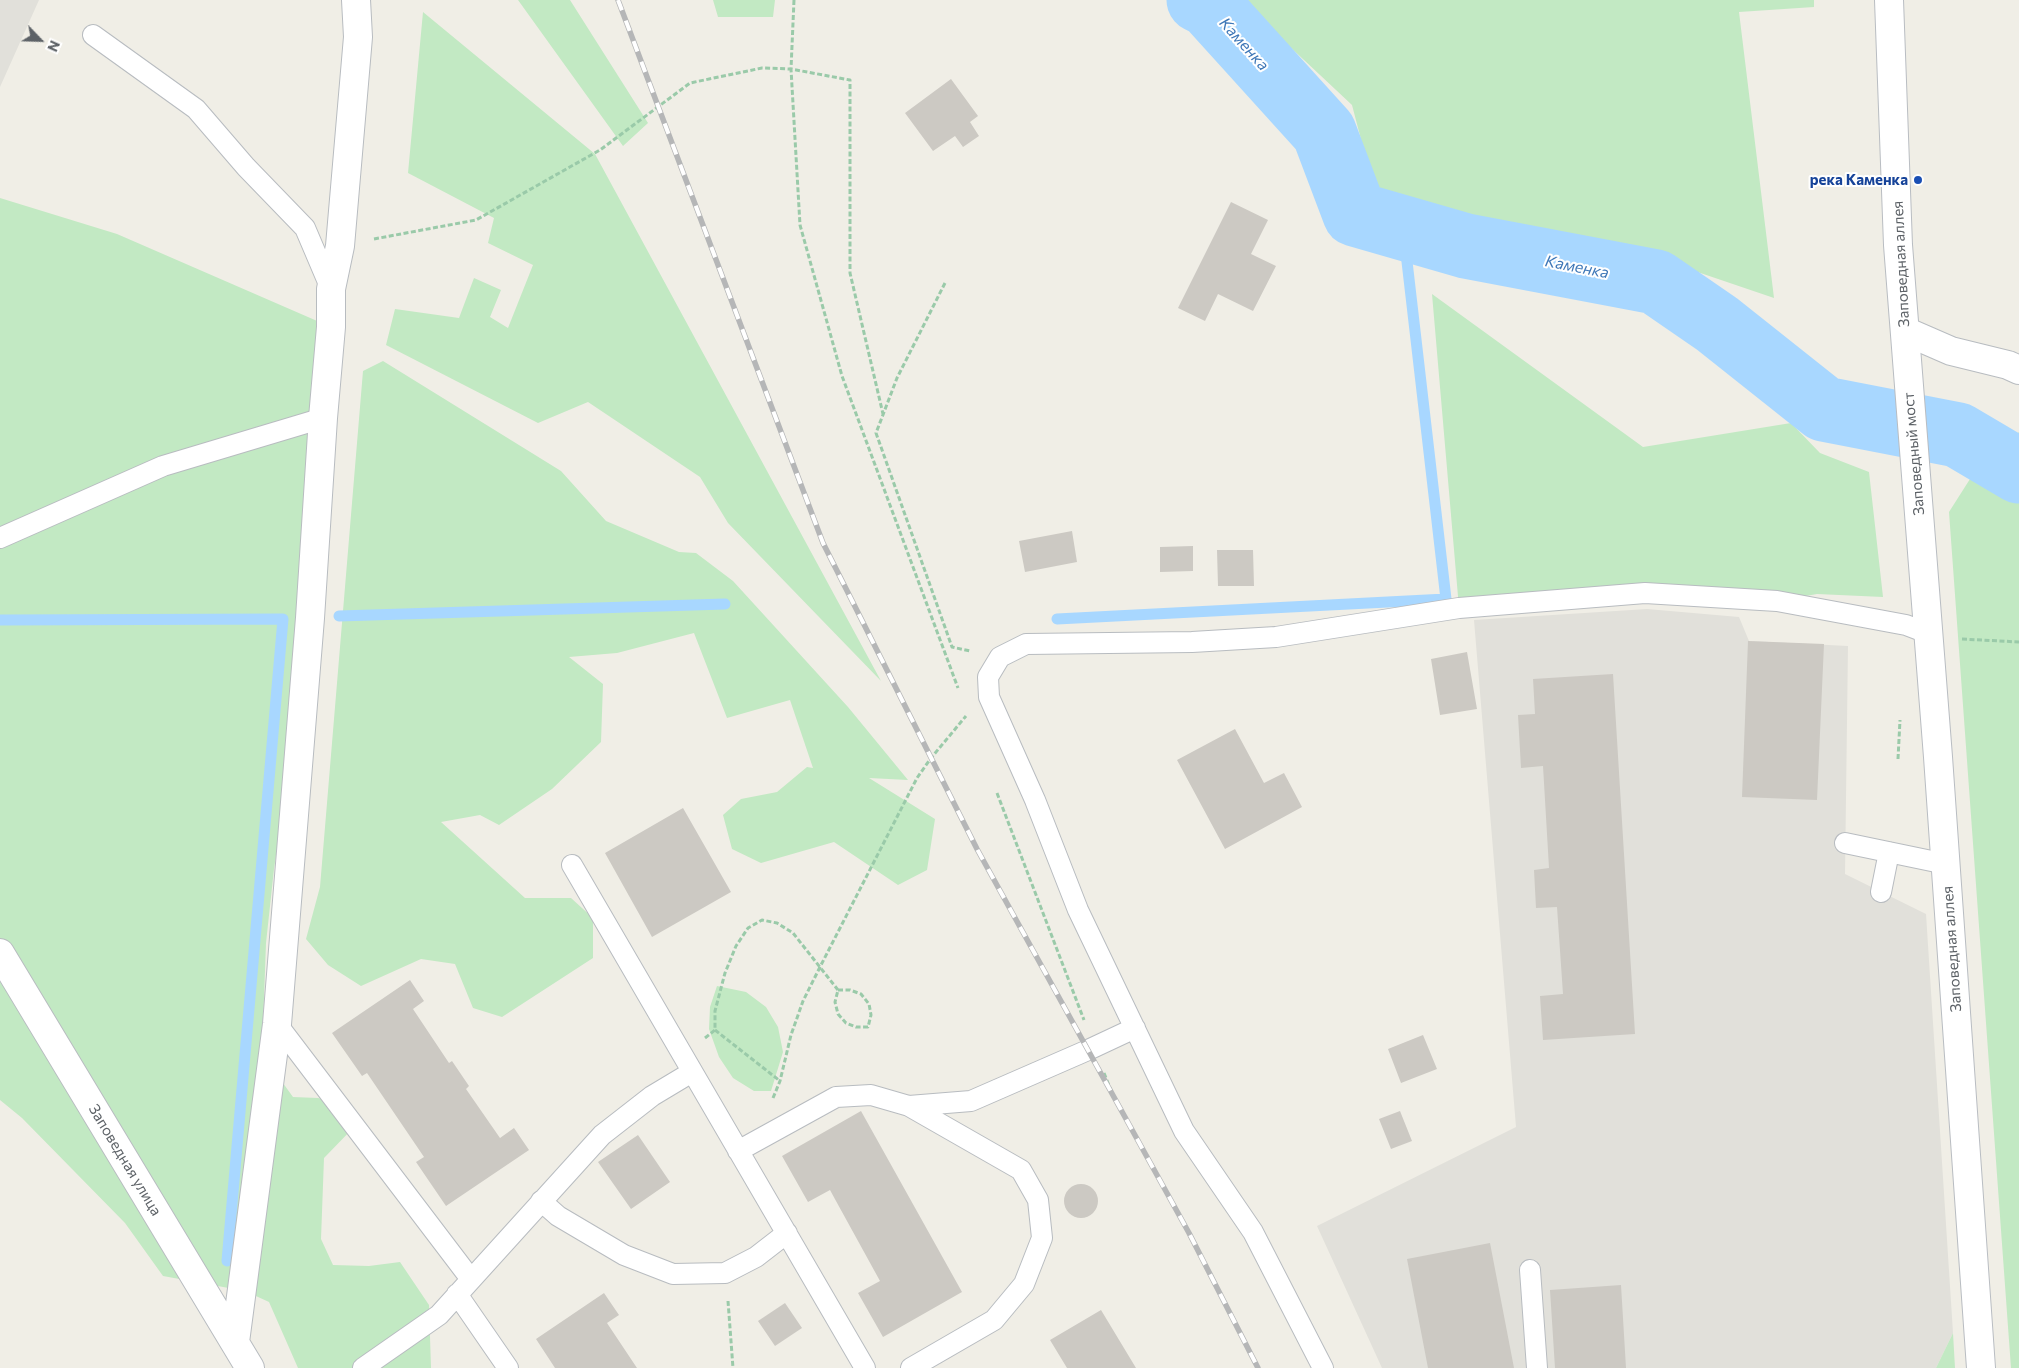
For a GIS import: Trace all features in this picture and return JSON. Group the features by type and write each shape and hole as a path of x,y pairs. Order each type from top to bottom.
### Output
{"street":[{"path":"235,1342 277,1024 310,618 331,327 331,288 340,246 358,37 356,0"},
{"name":"Заповедная аллея","path":"1889,0 1898,244 1908,378"},
{"path":"1905,331 1951,350 2008,365 2019,370"},
{"name":"Заповедный мост","path":"1908,378 1920,530"},
{"name":"Заповедная аллея","path":"1920,530 1946,864 1981,1368"},
{"name":"Заповедная улица","path":"0,953 250,1368"}],"lane":[{"path":"93,34 196,109 246,167 305,228 331,288"},
{"path":"0,538 163,466 323,418"},
{"path":"1323,1368 1253,1232 1184,1131 1078,910 1035,800 989,697 988,677 1000,657 1026,644 1192,642 1276,637 1459,608 1645,594 1776,601 1906,625 1927,632"},
{"path":"1845,843 1946,864"},
{"path":"1881,892 1889,852"},
{"path":"572,865 865,1368"},
{"path":"277,1024 470,1278"},
{"path":"909,1106 971,1101 1135,1028"},
{"path":"363,1368 439,1315 470,1278 602,1135 652,1096 688,1064"},
{"path":"738,1151 836,1097 871,1095 909,1106 1021,1170 1038,1200 1042,1238 1024,1284 994,1320 911,1368"},
{"path":"542,1201 558,1216 624,1254 673,1274 725,1273 756,1257 787,1233"},
{"path":"1530,1270 1537,1368"},
{"path":"457,1294 508,1368"}],"path":[{"path":"794,0 791,70 800,225 842,376 971,724"},
{"path":"340,246 476,220 600,150 690,83 762,68 791,70 850,80 850,273 883,414"},
{"path":"945,283 897,378 876,433 952,647 1000,657"},
{"path":"1927,632 1945,638 2019,642"},
{"path":"772,1100 780,1081 791,1035 803,1001 918,778 931,758 968,714 989,697"},
{"path":"995,787 1112,1093"},
{"path":"688,1064 715,1030 716,1011 725,973 736,946 748,928 762,920 777,923 793,933 838,990"},
{"path":"838,990 850,990 862,994 869,1004 871,1015 868,1026 856,1027 846,1023 838,1014 835,1002 838,990"},
{"path":"715,1030 780,1081"},
{"path":"725,1273 733,1368"}],"shaded area":[{"path":"0,0 39,0 0,87"},
{"path":"1647,609 1739,617 1749,641 1848,646 1845,874 1926,914 1953,1333 1936,1368 1382,1368 1317,1226 1516,1127 1474,620"}],"green space":[{"path":"518,0 570,0 648,123 623,146"},
{"path":"713,0 775,0 773,17 718,17"},
{"path":"1240,0 1814,0 1814,7 1739,12 1774,298 1671,263 1465,222 1375,193 1352,105"},
{"path":"423,12 595,154 881,681 728,523 700,477 588,402 538,423 386,345 395,309 459,318 474,278 501,290 490,317 508,328 533,265 488,243 494,218 408,173"},
{"path":"0,198 117,234 331,327 310,618 274,869 266,943 262,1054 293,1097 318,1098 343,1104 356,1125 324,1158 321,1239 333,1265 369,1266 400,1262 429,1305 431,1368 298,1368 269,1302 245,1291 163,1276 125,1223 22,1118 0,1100"},
{"path":"1432,294 1643,447 1791,423 1820,453 1869,472 1883,597 1817,594 1777,601 1645,593 1459,608"},
{"path":"383,361 561,471 606,521 679,552 696,553 733,581 848,707 908,780 869,778 935,819 927,870 898,885 834,842 761,863 732,849 723,815 741,799 777,792 807,767 813,768 790,700 727,718 694,633 617,653 569,657 603,684 601,742 552,789 499,825 480,815 441,822 525,898 571,898 593,918 593,958 502,1017 473,1008 455,964 421,959 361,986 328,965 306,939 320,887 363,371"},
{"path":"2019,432 2019,1368 2011,1368 1949,512 1970,479"},
{"path":"717,986 746,992 766,1007 778,1027 783,1052 771,1091 754,1091 733,1078 719,1057 709,1029 710,1007"},
{"path":"1953,1333 1955,1368 1936,1368"}],"building":[{"path":"951,79 978,116 970,122 979,136 963,147 955,136 933,151 905,113"},
{"path":"1231,202 1268,220 1251,254 1276,266 1253,311 1218,294 1205,321 1178,308"},
{"path":"1072,531 1077,562 1025,572 1019,541"},
{"path":"1193,546 1193,571 1160,572 1160,547"},
{"path":"1217,550 1253,550 1254,586 1218,586"},
{"path":"1748,641 1824,644 1817,800 1742,797"},
{"path":"1467,652 1477,709 1440,715 1431,659"},
{"path":"1613,674 1635,1034 1543,1040 1540,996 1563,994 1557,907 1536,908 1534,870 1549,868 1543,766 1521,768 1518,715 1535,714 1533,679"},
{"path":"1235,729 1264,783 1284,773 1302,807 1225,849 1177,760"},
{"path":"683,808 731,892 652,937 605,853"},
{"path":"410,980 424,1001 413,1009 449,1063 452,1061 469,1086 466,1089 500,1138 514,1128 529,1150 446,1206 416,1162 424,1157 367,1073 362,1076 332,1033"},
{"path":"1423,1035 1437,1069 1401,1083 1388,1049"},
{"path":"861,1111 962,1292 883,1337 858,1293 880,1281 830,1190 808,1202 782,1156"},
{"path":"1400,1111 1412,1141 1391,1149 1379,1119"},
{"path":"638,1135 670,1182 631,1209 598,1162"},
{"path":"1081,1184 1088,1185 1093,1189 1097,1194 1097,1208 1093,1213 1088,1217 1081,1218 1074,1217 1069,1213 1065,1208 1064,1201 1065,1194 1069,1189 1074,1185"},
{"path":"1490,1243 1514,1368 1428,1368 1407,1259"},
{"path":"1621,1285 1626,1368 1555,1368 1550,1290"},
{"path":"604,1293 619,1315 607,1323 637,1368 555,1368 536,1339"},
{"path":"785,1303 802,1328 775,1346 758,1321"},
{"path":"1101,1310 1136,1368 1067,1368 1050,1340"}],"waterway":[{"name":"Каменка","path":"1199,0 1209,5 1324,132 1355,214 1466,246 1656,282 1717,324 1824,409 1958,435 2019,471"},
{"path":"1057,619 1446,599 1403,227"},
{"path":"339,616 725,604"},
{"path":"0,620 283,619 227,1261"}],"railway":[{"path":"618,0 823,543 977,849 1189,1233 1258,1368"}],"place":[{"name":"река Каменка","path":"1918,180"}]}
